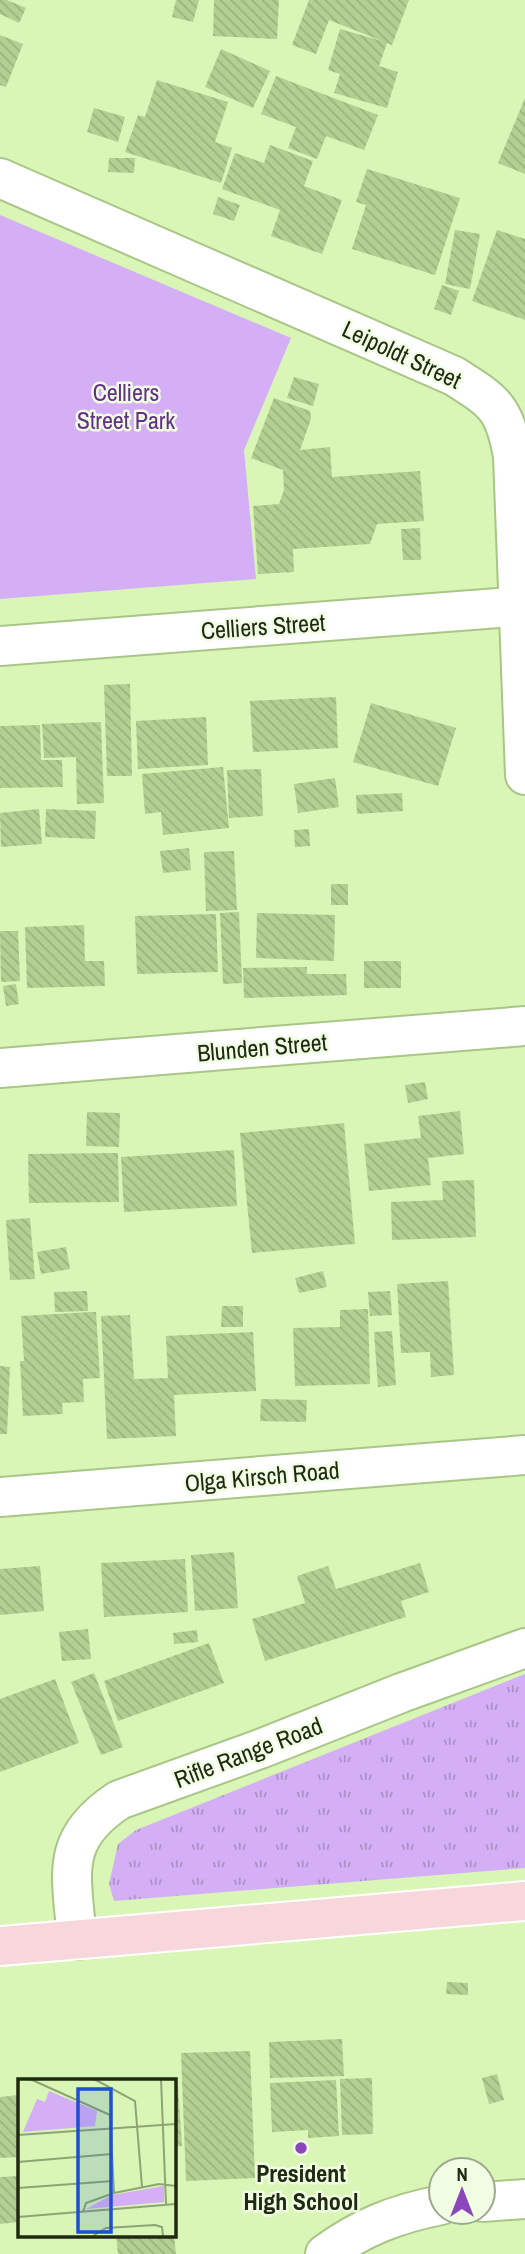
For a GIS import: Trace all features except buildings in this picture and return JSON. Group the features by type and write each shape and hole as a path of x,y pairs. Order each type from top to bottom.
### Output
{"main road":[{"path":"0,1946 525,1901"}],"street":[{"name":"Leipoldt Street","path":"0,178 454,376 481,393 497,408 508,429 513,456 522,606 525,775"},
{"name":"Celliers Street","path":"0,646 522,606"},
{"name":"Blunden Street","path":"0,1068 525,1026"},
{"name":"Olga Kirsch Road","path":"0,1497 525,1455"},
{"name":"Rifle Range Road","path":"77,1940 72,1885 73,1854 79,1837 104,1810 120,1800 525,1648"},
{"path":"497,2201 525,2199"},
{"path":"325,2254 370,2225 427,2208"}],"green space":[{"name":"Celliers Street Park","path":"0,215 291,338 244,450 256,579 0,599"},
{"path":"525,1674 525,1868 114,1901 109,1884 118,1844 136,1830"}],"place":[{"name":"President High School","path":"301,2148"}]}
